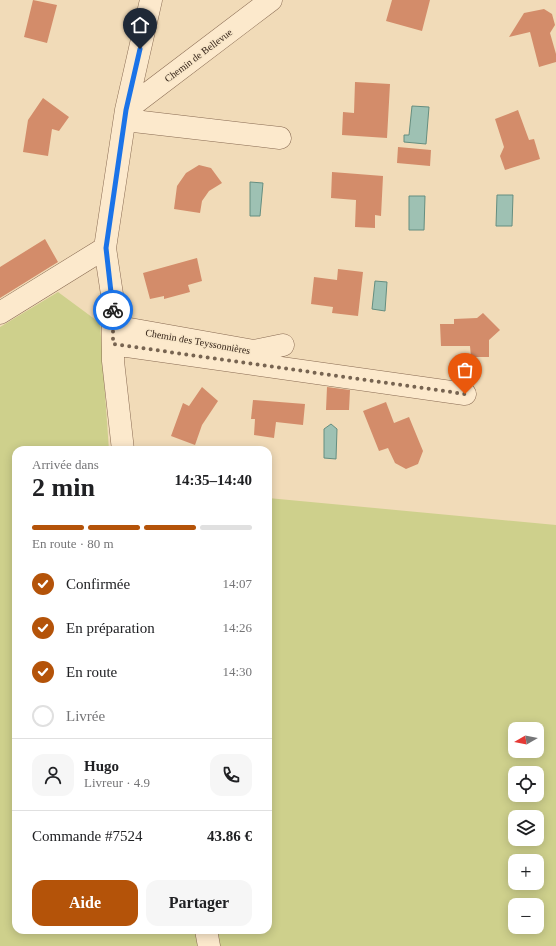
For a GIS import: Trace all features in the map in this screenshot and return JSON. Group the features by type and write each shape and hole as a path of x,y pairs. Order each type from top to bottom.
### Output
{"street":[{"path":"122,446 113,361 113,301 106,248 126,115 151,0"},
{"name":"Chemin de Bellevue","path":"126,115 271,0"},
{"path":"126,115 280,138"},
{"path":"0,314 106,248"},
{"name":"Chemin des Teyssonnières","path":"113,335 254,351 283,345"},
{"name":"Chemin des Teyssonnières","path":"113,335 465,394"},
{"path":"207,934 209,946"}],"green space":[{"path":"58,292 100,323 109,446 12,446 12,934 272,934 272,498 556,525 556,946 0,946 0,327"}],"shaded area":[{"path":"412,106 429,107 426,144 404,142 404,135 409,135"},
{"path":"250,182 263,183 260,216 250,216"},
{"path":"497,195 513,195 512,226 496,226"},
{"path":"409,196 425,196 424,230 409,230"},
{"path":"375,281 387,282 385,311 372,309"},
{"path":"331,424 337,429 336,459 324,458 324,429"}],"building":[{"path":"33,0 57,5 47,43 24,37"},
{"path":"392,0 430,0 422,31 386,21"},
{"path":"544,9 552,14 555,25 550,33 556,54 556,62 539,67 530,32 509,37 524,13"},
{"path":"355,82 390,84 387,138 342,135 343,112 354,113"},
{"path":"43,98 69,117 59,131 52,129 48,156 23,152 28,120"},
{"path":"518,110 529,140 534,139 540,159 505,170 500,156 504,147 495,119"},
{"path":"398,147 431,150 430,166 397,163"},
{"path":"199,165 211,168 222,183 209,191 202,201 200,213 174,209 177,186 186,173"},
{"path":"332,172 383,176 381,216 375,215 375,228 355,227 356,200 331,198"},
{"path":"45,239 58,262 0,298 0,267"},
{"path":"197,258 202,281 188,285 190,292 164,299 164,296 150,299 143,273"},
{"path":"338,269 363,272 358,316 332,313 333,307 311,304 314,277 337,280"},
{"path":"483,313 500,330 489,340 489,357 471,357 470,346 441,346 440,324 454,324 454,319 477,318"},
{"path":"202,387 218,401 202,425 195,445 171,436 183,403 189,406"},
{"path":"327,387 350,390 349,410 326,410"},
{"path":"253,400 305,404 303,425 276,422 274,438 254,435 255,419 251,419"},
{"path":"386,402 394,423 409,417 423,451 418,464 406,469 395,463 388,448 379,451 363,411"}],"way so far":[{"path":"113,310 113,344 465,394"}],"route":[{"path":"113,310 106,248 126,110 140,49"}]}
